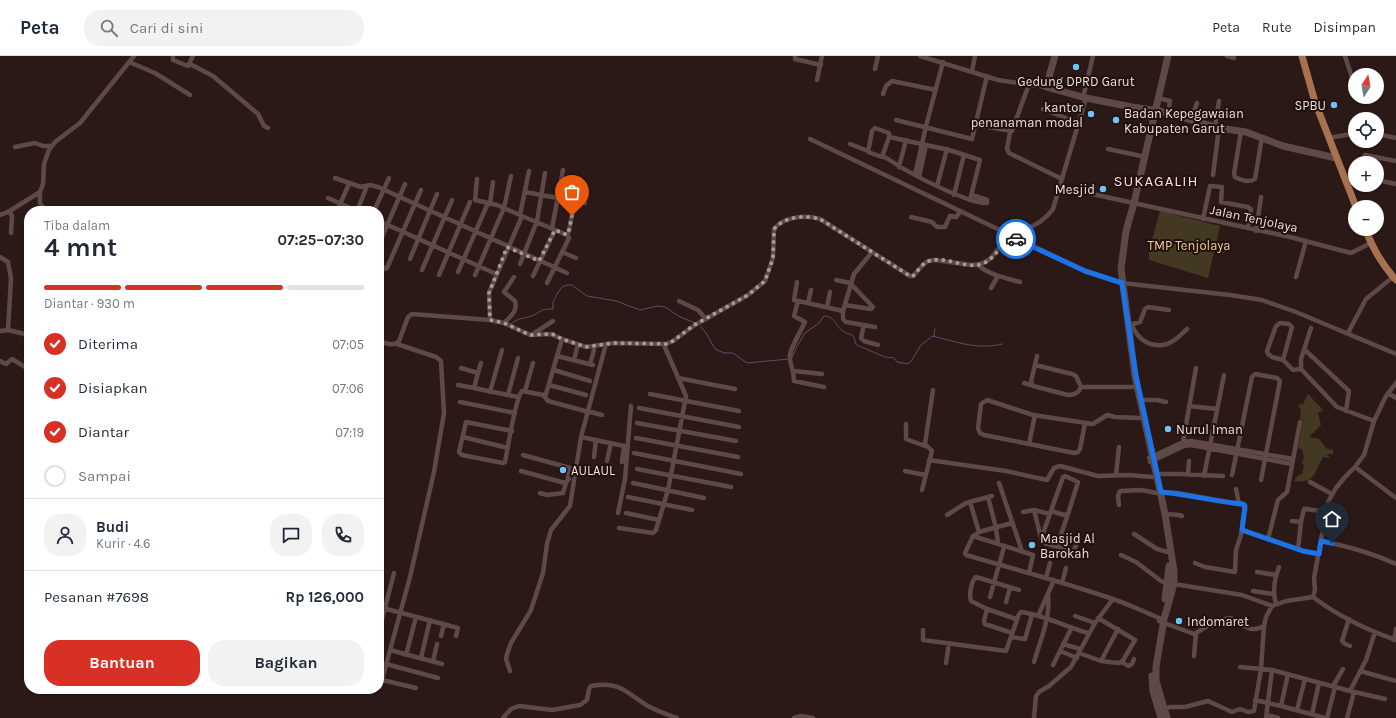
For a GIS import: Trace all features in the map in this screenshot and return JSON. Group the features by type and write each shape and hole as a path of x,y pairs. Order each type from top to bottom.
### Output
{"main road":[{"path":"1055,56 1046,87 1084,98 1168,113 1217,128 1241,131 1262,137 1283,146 1336,158"},
{"path":"1151,459 1140,400 1136,387 1116,268 1122,230 1132,203 1158,94 1164,64 1164,56"},
{"path":"1164,64 1168,56"},
{"path":"1304,57 1315,102 1353,200"},
{"path":"1132,203 1141,156 1154,110"},
{"path":"1368,236 1383,266 1394,278"},
{"path":"1119,283 1130,325 1140,418 1158,492 1168,552 1171,584"},
{"path":"1158,492 1165,514 1172,548 1174,571 1152,666 1152,682 1158,701 1161,718"},
{"path":"1158,701 1164,709 1167,718"}],"street":[{"path":"0,215 10,211 40,192 43,184 45,157 52,146 61,136 80,123 134,56"},
{"path":"173,56 173,60 186,65 190,64 213,76 258,114 264,126 268,128"},
{"path":"190,64 193,56"},
{"path":"795,56 795,59 821,65"},
{"path":"817,80 822,56"},
{"path":"875,70 878,56"},
{"path":"920,56 1015,83 1046,87"},
{"path":"972,71 975,56"},
{"path":"978,265 990,259 1009,236 1028,228 1048,216 1053,209 1078,123 1093,56"},
{"path":"1227,56 1234,58"},
{"path":"1345,56 1349,68"},
{"path":"130,62 155,73 190,95"},
{"path":"917,176 924,144 926,126 943,62"},
{"path":"896,120 926,126 970,139 973,136 976,125 987,76"},
{"path":"883,94 886,86 892,81 936,90"},
{"path":"1028,84 1013,130 1010,132 1007,151 1062,179"},
{"path":"1158,94 1170,101 1168,113"},
{"path":"1213,175 1219,101"},
{"path":"1191,120 1196,103"},
{"path":"1043,109 1078,123"},
{"path":"976,125 1010,132"},
{"path":"868,151 873,129 875,128 888,132 889,137 883,156"},
{"path":"1241,131 1234,174 1236,178 1239,179 1250,181 1255,179 1262,137"},
{"path":"1329,138 1348,135"},
{"path":"1384,135 1396,138"},
{"path":"850,144 868,151 869,154 880,157 883,156 899,167 954,195 971,198 981,162 978,159 947,149 889,137"},
{"path":"810,139 1009,236 1085,271 1119,283 1207,294"},
{"path":"899,167 906,140"},
{"path":"15,146 35,143 43,146 52,146"},
{"path":"936,186 947,149"},
{"path":"1108,149 1141,156"},
{"path":"954,195 964,155"},
{"path":"1365,155 1396,161"},
{"path":"532,276 553,229 563,170"},
{"path":"490,320 489,293 521,215 529,171"},
{"path":"520,264 537,222 545,173"},
{"path":"475,275 504,208 511,176"},
{"path":"335,178 361,187 372,185 567,273"},
{"path":"376,206 389,178"},
{"path":"477,179 474,199 504,208 567,235"},
{"path":"547,283 569,238 567,235 578,181"},
{"path":"1384,181 1396,184"},
{"path":"458,272 489,203 493,182"},
{"path":"340,204 349,184"},
{"path":"384,232 405,184"},
{"path":"359,206 367,186"},
{"path":"1203,219 1210,186 1220,186 1222,188 1221,202 1248,207 1251,209 1252,213 1248,228"},
{"name":"Jalan Tenjolaya","path":"1060,187 1351,252 1371,243"},
{"path":"384,268 387,268 421,190"},
{"path":"525,192 585,203"},
{"path":"40,193 40,203 42,206"},
{"path":"410,259 437,194"},
{"path":"1256,230 1261,197"},
{"path":"328,198 345,206"},
{"path":"422,270 452,200"},
{"path":"439,274 470,202"},
{"path":"10,211 12,216 11,233"},
{"path":"911,217 932,222 936,227 945,227 950,216 956,217 960,212"},
{"path":"397,344 408,317 412,314 490,320 504,323 532,335 552,334 586,347 606,344 664,345 748,295 765,281 773,258 774,229 781,222 805,216 820,219 910,276 913,276 928,261 934,260 978,265 998,276 1020,282"},
{"path":"384,223 496,274"},
{"path":"1296,277 1306,241"},
{"path":"562,252 576,258"},
{"path":"872,252 854,274 850,283 843,311 844,321 875,327"},
{"path":"0,257 8,262 11,278 8,330"},
{"path":"991,288 998,276"},
{"path":"504,323 515,312 516,301 504,292 514,277"},
{"path":"1348,333 1366,299 1394,278"},
{"path":"836,280 850,283 870,303 872,309 844,305"},
{"path":"797,282 794,300 843,311"},
{"path":"1168,289 1223,294 1262,300 1296,312 1396,354"},
{"path":"808,303 811,290"},
{"path":"827,307 830,292"},
{"path":"679,301 698,310 706,319"},
{"path":"798,301 794,316 805,322 798,340 791,349 790,359 794,371 794,381 824,387"},
{"path":"1169,310 1148,307 1145,309 1140,322 1130,325 1140,339 1153,345 1165,345 1187,329"},
{"path":"532,335 553,321"},
{"path":"1283,360 1292,327 1289,324 1280,323 1276,326 1267,352 1272,357 1283,360 1293,370 1300,369"},
{"path":"864,325 861,338 864,341 878,345"},
{"path":"1300,369 1311,328"},
{"path":"0,331 8,330 24,334"},
{"path":"543,395 546,394 562,339"},
{"path":"384,342 393,345 397,344 436,357 441,361 444,413 423,520 384,672"},
{"path":"540,493 547,495 563,493 569,480 581,437 586,411 606,344"},
{"path":"618,528 653,533 656,530 665,506 686,396 664,345"},
{"path":"574,360 577,348"},
{"path":"490,392 502,350"},
{"path":"557,356 591,364 594,350"},
{"path":"1305,350 1349,391 1346,411"},
{"path":"1031,385 1038,356"},
{"path":"508,395 518,358"},
{"path":"0,361 6,364 12,359 24,366"},
{"path":"474,388 481,363"},
{"path":"525,391 533,363"},
{"path":"1035,365 1072,374 1076,376 1081,387"},
{"path":"461,368 478,372"},
{"path":"1183,442 1196,368"},
{"path":"1300,369 1337,407 1374,421"},
{"path":"554,370 590,381"},
{"path":"794,371 822,374"},
{"path":"1232,475 1252,377 1255,374 1276,378 1280,381 1261,480"},
{"path":"1204,476 1224,375"},
{"path":"678,378 735,389"},
{"path":"1024,383 1068,395 1074,395 1080,391 1081,387"},
{"path":"1313,598 1314,578 1332,494 1364,455 1374,421 1388,393 1396,383"},
{"path":"458,385 518,398"},
{"path":"549,385 586,395"},
{"path":"1081,387 1136,387"},
{"path":"925,446 933,390"},
{"path":"512,431 467,422 459,451 462,455 503,463 505,462 512,431 518,398 522,391 543,395 548,401 602,414"},
{"path":"1388,393 1396,398"},
{"path":"650,394 739,411"},
{"path":"1085,423 1080,449 1078,452 1074,453 984,435 980,433 978,428 981,404 987,400 1035,415 1085,423 1095,424 1107,415 1115,417 1140,418"},
{"path":"1140,400 1166,402"},
{"path":"460,402 515,413"},
{"path":"622,462 632,406"},
{"path":"1189,406 1217,409"},
{"path":"639,408 739,427"},
{"path":"1029,444 1035,415"},
{"path":"1268,539 1278,500 1287,492 1300,422"},
{"path":"637,423 736,441"},
{"path":"906,424 906,440 925,446 932,450 922,490"},
{"path":"463,437 508,448"},
{"path":"581,437 626,446"},
{"path":"636,438 738,457"},
{"path":"594,457 596,440"},
{"path":"1166,454 1183,442 1193,441 1209,447"},
{"path":"607,461 611,443"},
{"path":"1151,459 1188,445 1237,451 1293,462"},
{"path":"618,513 625,479 626,446"},
{"path":"1116,475 1119,448"},
{"path":"634,453 740,474"},
{"path":"510,671 506,659 507,654 511,643 531,610 543,573 547,544 551,530 570,506 570,468 523,455"},
{"path":"930,460 1006,471 1047,480 1055,467 1060,466 1098,476 1155,476 1188,474 1223,476"},
{"path":"1188,474 1189,461"},
{"path":"1355,467 1396,498"},
{"path":"637,469 731,487"},
{"path":"1067,477 1070,469"},
{"path":"521,471 569,480"},
{"path":"904,471 925,475"},
{"path":"1041,539 1063,477 1067,477 1078,482 1057,546"},
{"path":"1310,482 1332,494"},
{"path":"633,483 704,498"},
{"path":"999,483 1022,551"},
{"path":"1236,489 1239,504"},
{"path":"1119,505 1118,496 1120,492 1142,490 1177,493 1222,502 1243,504 1245,507 1242,530 1236,550 1235,572 1205,567 1195,563"},
{"path":"628,497 665,506 692,510"},
{"path":"947,515 960,506 990,497 998,544"},
{"path":"970,502 979,532"},
{"path":"1298,549 1304,509 1327,512"},
{"path":"1023,512 1034,510 1064,515 1068,514"},
{"path":"1034,510 1042,542 1074,552 1078,541"},
{"path":"626,513 659,520"},
{"path":"1165,514 1182,516"},
{"path":"1292,521 1301,522"},
{"path":"1012,522 979,532 973,536 969,540 965,554 1113,599 1191,634 1196,634"},
{"path":"1242,530 1298,549 1319,554"},
{"path":"1134,534 1157,549 1168,552"},
{"path":"973,536 1004,547 1022,551 1033,556 1029,573"},
{"path":"1321,541 1377,556 1396,564"},
{"path":"990,597 1004,547"},
{"path":"1121,555 1136,562 1161,581 1171,584 1242,595 1274,605 1313,598 1349,619 1395,640 1396,629"},
{"path":"1046,578 1050,563"},
{"path":"1164,709 1170,707 1184,708 1208,701 1232,712 1240,709 1254,712 1261,669 1264,626 1266,617 1274,605 1273,594 1279,567"},
{"path":"1062,583 1066,568"},
{"path":"1257,572 1276,575"},
{"path":"384,613 394,573"},
{"path":"1016,619 987,609 970,599 973,580 976,577 1019,590"},
{"path":"1038,616 1054,580"},
{"path":"1006,602 1010,588"},
{"path":"1253,590 1273,594"},
{"path":"1034,662 1046,619 1049,602 1048,595"},
{"path":"1034,718 1036,696 1038,692 1049,686 1071,667 1088,633 1113,599"},
{"path":"385,609 458,628 456,636"},
{"path":"987,609 985,624 1026,639 1032,615"},
{"path":"923,630 923,640 1006,651 1016,619 1018,614 1021,612 1038,616 1071,629 1088,633"},
{"path":"1075,616 1096,621 1118,629 1135,640 1122,662"},
{"path":"406,655 416,617"},
{"path":"1194,656 1196,634 1203,628 1225,618 1233,619 1252,630 1259,629 1264,626"},
{"path":"1349,619 1342,641 1350,646"},
{"path":"421,658 430,620"},
{"path":"441,636 444,624"},
{"path":"1053,665 1071,629"},
{"path":"1101,661 1118,629"},
{"path":"1347,718 1352,691 1366,660 1375,632"},
{"path":"946,663 949,643"},
{"path":"433,661 437,644"},
{"path":"1063,644 1078,653 1101,661 1122,662 1130,666 1134,659"},
{"path":"390,650 442,664"},
{"path":"1060,651 1078,653"},
{"path":"386,664 438,678"},
{"path":"1240,666 1272,670 1385,699"},
{"path":"1255,700 1326,718 1334,687 1343,669"},
{"path":"1272,670 1266,717 1278,718"},
{"path":"1360,671 1396,681"},
{"path":"1282,706 1288,674"},
{"path":"1297,710 1305,679"},
{"path":"384,680 416,688"},
{"path":"1312,714 1319,683"},
{"path":"503,718 511,709 519,706 552,710 580,705 587,700 591,686 608,684 624,689 656,710 677,718"},
{"path":"794,718 801,716 813,718"}],"green space":[{"name":"TMP Tenjolaya","path":"1160,211 1220,226 1208,278 1149,260 1149,251"},
{"path":"1308,394 1323,410 1318,413 1321,425 1309,437 1319,439 1327,449 1333,450 1333,454 1327,454 1330,458 1323,457 1310,479 1306,481 1294,481 1297,476 1302,474 1304,466 1302,463 1304,457 1302,449 1298,448 1303,420 1300,419 1301,410 1298,405 1303,404"}],"waterway":[{"path":"510,325 513,322 543,310 553,309 553,302 557,294 562,287 567,285 572,285 587,296 616,301 640,310 657,306 665,307 680,317 695,323"},
{"path":"792,358 805,333 819,323 824,316 828,316 833,319 840,329 853,336 855,338 855,343 859,346 885,357 894,358 897,362 908,364 921,345 933,336 976,346 993,346 1002,344"},
{"path":"701,327 715,349 724,353 733,353 747,363 789,359"},
{"path":"934,336 935,329"}],"way so far":[{"path":"572,216 568,234 567,235 555,230 539,261 507,247 489,293 490,320 504,323 530,335 544,333 552,334 586,347 613,343 666,344 673,341 694,325 711,317 760,286 765,281 773,258 774,229 781,222 805,216 820,219 906,275 910,276 913,276 928,261 934,260 972,265 982,264 997,252 1009,236 1016,239"}],"place":[{"name":"Gedung DPRD Garut","path":"1076,67"},
{"name":"SPBU","path":"1334,105"},
{"name":"kantor penanaman modal","path":"1091,114"},
{"name":"Badan Kepegawaian Kabupaten Garut","path":"1116,120"},
{"name":"Mesjid","path":"1103,189"},
{"name":"Nurul Iman","path":"1168,429"},
{"name":"AULAUL","path":"563,470"},
{"name":"Masjid Al Barokah","path":"1032,545"},
{"name":"Indomaret","path":"1179,621"}],"district":[{"name":"SUKAGALIH","path":"1156,181"}],"route":[{"path":"1016,239 1085,271 1122,283 1140,400 1161,492 1177,493 1222,502 1243,504 1245,507 1242,530 1303,551 1319,554 1321,541 1332,543"}]}
